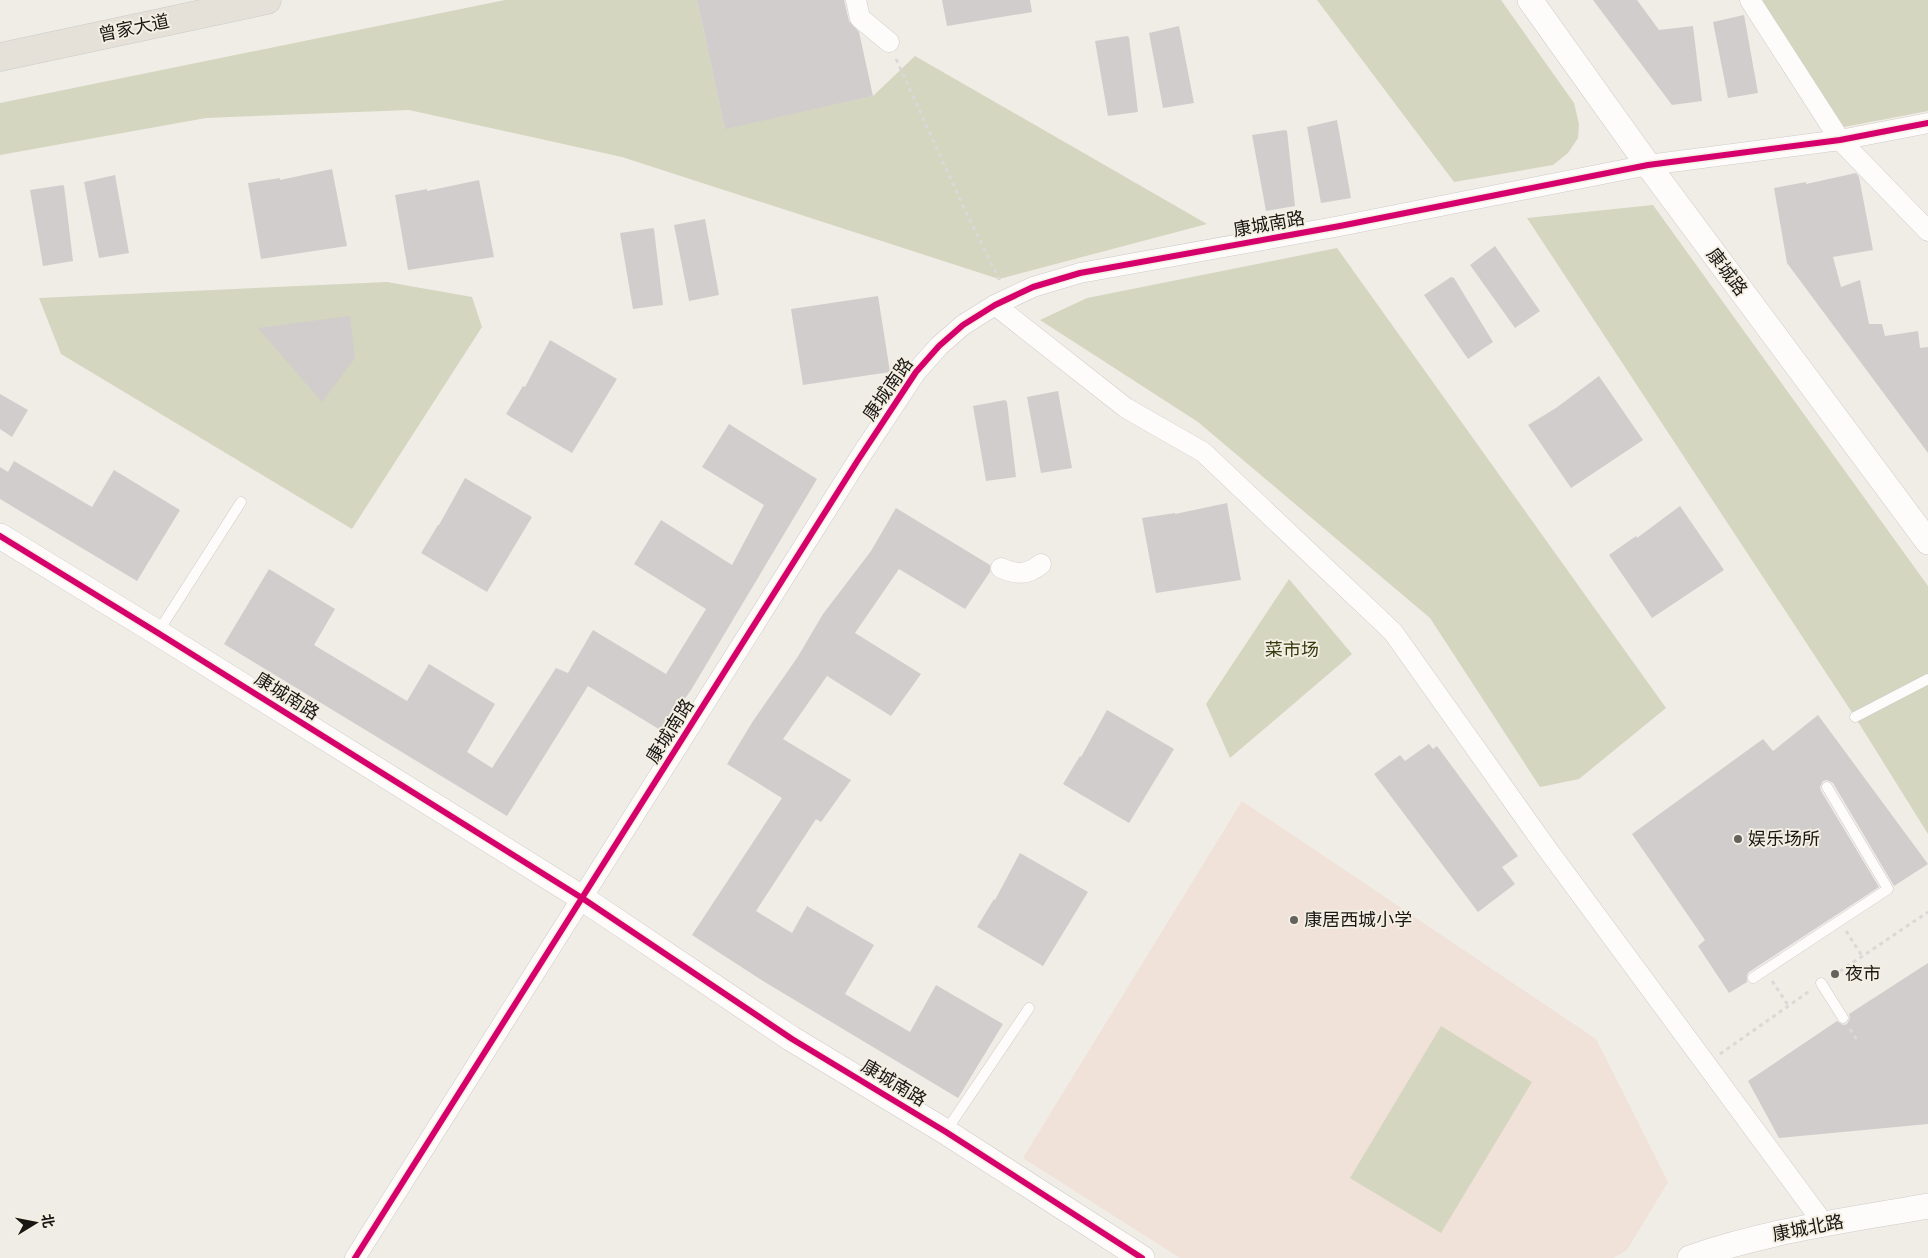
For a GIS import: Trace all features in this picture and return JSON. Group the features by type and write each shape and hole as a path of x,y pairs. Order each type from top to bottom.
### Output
{"highway":[{"name":"曾家大道","path":"0,57 267,0"}],"street":[{"path":"856,0 860,18 889,42"},
{"name":"康城路","path":"1530,0 1648,166 1928,542"},
{"path":"1750,0 1840,140 1928,231"},
{"name":"康城南路","path":"582,898 858,460 916,372 939,346 963,325 995,305 1033,287 1080,273 1340,226 1648,166 1840,140 1928,123"},
{"path":"995,305 1126,408 1203,452 1393,632 1545,846 1824,1224"},
{"name":"康城南路","path":"0,536 582,898 792,1039 946,1132 1142,1258"},
{"path":"1001,568 1021,574 1033,570 1041,564"},
{"path":"355,1258 582,898"},
{"name":"康城北路","path":"1690,1258 1718,1248 1824,1224 1928,1206"}],"lane":[{"path":"158,633 241,502"},
{"path":"1855,717 1928,680"},
{"path":"1752,978 1888,889 1827,787"},
{"path":"1821,983 1843,1018"},
{"path":"946,1132 1029,1008"}],"path":[{"path":"889,42 965,210 999,279 995,305"},
{"path":"1844,928 1862,956"},
{"path":"1765,970 1788,1005"}],"shaded area":[{"name":"康居西城小学","path":"1242,801 1596,1039 1668,1182 1627,1250 1613,1258 1180,1258 1023,1158"}],"green space":[{"path":"505,0 697,0 725,128 873,96 915,56 1207,224 999,279 622,157 409,110 206,118 0,155 0,103"},
{"path":"1317,0 1501,0 1574,103 1579,124 1578,138 1568,153 1553,165 1454,182"},
{"path":"1760,0 1928,0 1928,111 1844,127"},
{"path":"1653,205 1928,586 1928,834 1855,717 1527,218"},
{"path":"1337,248 1666,708 1579,779 1540,787 1430,618 1198,422 1040,320 1087,298"},
{"path":"387,282 472,297 482,327 352,529 61,354 39,298"},
{"name":"菜市场","path":"1289,579 1352,654 1230,758 1206,704"},
{"path":"1441,1026 1532,1082 1441,1233 1350,1178"}],"building":[{"path":"697,0 844,0 849,21 859,32 873,96 725,129"},
{"path":"942,0 1030,0 1032,12 947,26"},
{"path":"1593,0 1637,0 1659,30 1693,26 1702,101 1672,105"},
{"path":"1744,15 1758,93 1728,98 1713,22"},
{"path":"1179,26 1194,103 1163,108 1149,33"},
{"path":"1129,37 1138,112 1108,116 1095,41"},
{"path":"1337,120 1351,198 1321,203 1307,127"},
{"path":"1287,131 1295,206 1266,211 1252,135"},
{"path":"332,169 347,246 261,259 248,183 280,178 280,180"},
{"path":"1856,173 1859,177 1873,250 1833,257 1841,287 1860,280 1869,324 1882,324 1885,336 1918,331 1920,348 1928,347 1928,453 1787,263 1774,188 1806,182 1806,184"},
{"path":"115,175 129,253 99,258 84,182"},
{"path":"479,180 494,257 408,270 395,195 427,189 427,191"},
{"path":"63,185 73,261 43,266 30,190"},
{"path":"705,219 719,295 689,301 674,225"},
{"path":"653,228 663,305 633,309 620,233"},
{"path":"1495,246 1540,311 1515,328 1470,265"},
{"path":"1451,277 1454,278 1493,342 1468,359 1424,295"},
{"path":"878,296 890,372 803,385 791,309"},
{"path":"350,316 355,358 322,402 258,328"},
{"path":"550,340 617,379 572,453 506,414 523,386 525,387"},
{"path":"1599,376 1643,440 1571,488 1528,425 1556,408"},
{"path":"1058,391 1072,468 1041,473 1027,397"},
{"path":"0,394 28,410 12,437 0,429"},
{"path":"1005,400 1007,402 1016,477 986,481 973,406"},
{"path":"729,424 817,479 691,690 662,731 588,686 507,816 224,644 269,569 335,609 314,645 407,701 429,664 495,704 467,752 492,768 556,668 568,673 593,630 666,674 706,609 634,564 661,520 732,565 764,505 702,467"},
{"path":"14,461 92,507 114,470 180,510 137,581 0,499 0,467 8,472"},
{"path":"465,478 532,517 487,592 421,553"},
{"path":"1227,503 1241,580 1156,593 1142,518 1175,514"},
{"path":"1680,506 1724,570 1652,618 1609,555 1636,536 1637,538"},
{"path":"896,508 990,565 990,572 965,609 899,569 855,633 921,674 891,716 827,676 783,739 851,780 821,822 816,819 756,911 792,933 807,906 874,945 845,994 910,1032 936,985 1003,1024 958,1098 763,981 692,935 782,798 727,764 753,721 797,658 823,614 871,551"},
{"path":"1107,710 1174,749 1129,823 1063,784 1081,757"},
{"path":"1818,715 1928,864 1894,886 1833,783 1827,780 1823,781 1820,787 1821,791 1879,887 1749,972 1747,982 1729,993 1698,946 1705,940 1632,834 1763,739 1773,751"},
{"path":"1429,744 1433,749 1437,746 1518,856 1502,867 1515,884 1478,912 1374,774 1400,755 1405,761"},
{"path":"1020,853 1088,892 1043,966 977,927 995,900"},
{"path":"1928,963 1928,1124 1779,1138 1748,1081 1837,1021 1843,1025 1847,1024 1850,1018 1849,1014"}],"cycle path":[{"path":"355,1258 858,460 916,372 939,346 963,325 995,305 1033,287 1080,273 1340,226 1648,165 1840,140 1928,123"},
{"path":"0,536 582,898 792,1039 946,1132 1142,1258"}],"place":[{"name":"娱乐场所","path":"1738,839"},
{"name":"康居西城小学","path":"1294,920"},
{"name":"夜市","path":"1835,974"}]}
